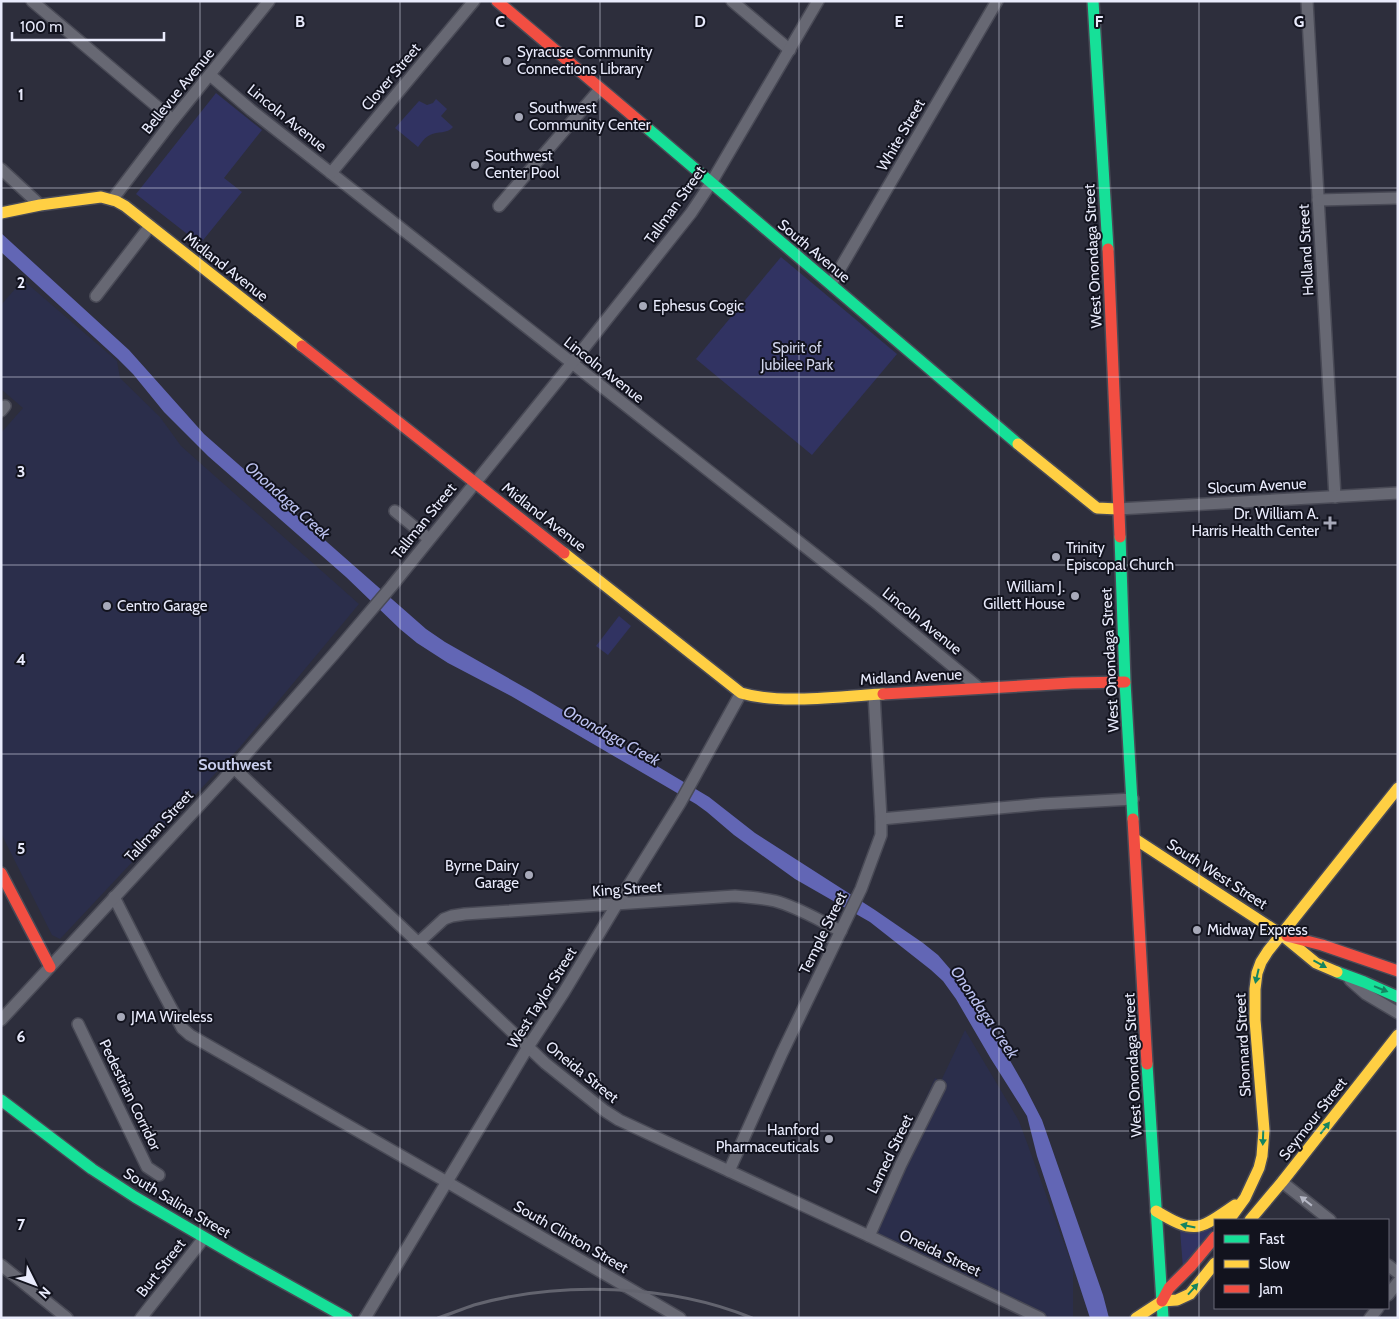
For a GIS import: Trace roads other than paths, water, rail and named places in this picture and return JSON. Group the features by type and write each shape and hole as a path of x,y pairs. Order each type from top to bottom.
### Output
{"main road":[{"name":"South Avenue","path":"497,1 1030,454 1097,508 1118,508"},
{"name":"West Onondaga Street","path":"1093,1 1111,289 1126,682 1163,1318"},
{"name":"Midland Avenue","path":"1,213 101,197 125,206 741,692 755,697 791,699 1072,683 1126,682"},
{"name":"Shonnard Street","path":"1230,1219 1245,1198 1261,1162 1264,1130 1255,1020 1255,989 1257,973 1261,962 1398,788"},
{"name":"South West Street","path":"1135,839 1282,935 1316,963 1398,997"},
{"path":"1,873 50,967"},
{"name":"South West Street","path":"1282,935 1322,944 1398,971"},
{"name":"Seymour Street","path":"1251,1219 1398,1035"},
{"name":"South Salina Street","path":"1,1100 92,1169 135,1197 347,1318"},
{"path":"1214,1219 1245,1198"},
{"path":"1156,1212 1189,1228 1199,1228 1214,1219"},
{"path":"1136,1318 1162,1301 1169,1288 1191,1266 1214,1238"},
{"path":"1162,1301 1177,1300 1190,1294 1214,1264"}],"street":[{"path":"32,1 173,120"},
{"name":"Clover Street","path":"331,173 474,1"},
{"path":"732,1 790,50"},
{"name":"Tallman Street","path":"1,1020 234,768 372,610 572,363 691,213 711,183 818,1"},
{"name":"White Street","path":"831,284 997,1"},
{"name":"Holland Street","path":"1307,1 1336,497"},
{"name":"Bellevue Avenue","path":"112,200 173,120 268,2"},
{"name":"Lincoln Avenue","path":"210,75 251,110 879,605 980,688"},
{"path":"498,206 600,89"},
{"path":"1,169 40,206"},
{"path":"1318,200 1398,198"},
{"path":"96,296 150,226"},
{"name":"Slocum Avenue","path":"1118,508 1398,493"},
{"path":"395,511 429,539"},
{"name":"West Taylor Street","path":"365,1318 528,1048 696,777 741,692"},
{"name":"Temple Street","path":"729,1171 782,1053 861,889 881,835 874,694"},
{"name":"Oneida Street","path":"234,768 528,1048 605,1111 619,1120 1040,1318"},
{"path":"881,819 1042,804 1133,799"},
{"name":"King Street","path":"418,943 444,920 452,916 465,914 736,896 776,901 841,931"},
{"name":"South Clinton Street","path":"114,897 182,1028 190,1035 447,1182 664,1314 680,1318"},
{"name":"South West Street","path":"1344,976 1366,994 1398,1013"},
{"name":"Pedestrian Corridor","path":"78,1024 147,1167 159,1175"},
{"name":"Larned Street","path":"869,1236 901,1164 940,1086"},
{"path":"1282,1182 1329,1219"},
{"name":"Burt Street","path":"141,1318 204,1238"},
{"path":"1,1265 67,1318"},
{"path":"1389,1294 1398,1282"}],"water":[{"path":"1,233 129,350 204,434 426,629 709,797 755,833 875,910 938,955 957,977 993,1031 1042,1120 1103,1295 1109,1318 1090,1318 1037,1156 1027,1116 956,999 943,981 870,922 795,879 734,835 696,804 511,696 448,663 417,643 346,577 208,456 164,412 118,359 1,252"}],"railway":[{"path":"438,1318 474,1305 507,1297 542,1292 578,1290 614,1290 686,1298 752,1318"}],"place":[{"name":"Syracuse Community Connections Library","path":"507,61"},
{"name":"Southwest Community Center","path":"519,117"},
{"name":"Southwest Center Pool","path":"475,165"},
{"name":"Ephesus Cogic","path":"643,306"},
{"name":"Dr. William A. Harris Health Center","path":"1330,523"},
{"name":"Trinity Episcopal Church","path":"1056,557"},
{"name":"William J. Gillett House","path":"1075,596"},
{"name":"Centro Garage","path":"107,606"},
{"name":"Byrne Dairy Garage","path":"529,875"},
{"name":"Midway Express","path":"1197,930"},
{"name":"JMA Wireless","path":"121,1017"},
{"name":"Hanford Pharmaceuticals","path":"829,1139"}],"district":[{"name":"Southwest","path":"235,764"}],"park label":[{"name":"Spirit of Jubilee Park","path":"797,356"}],"water label":[{"name":"Onondaga Creek","path":"288,500"},
{"name":"Onondaga Creek","path":"612,735"},
{"name":"Onondaga Creek","path":"985,1012"}]}
